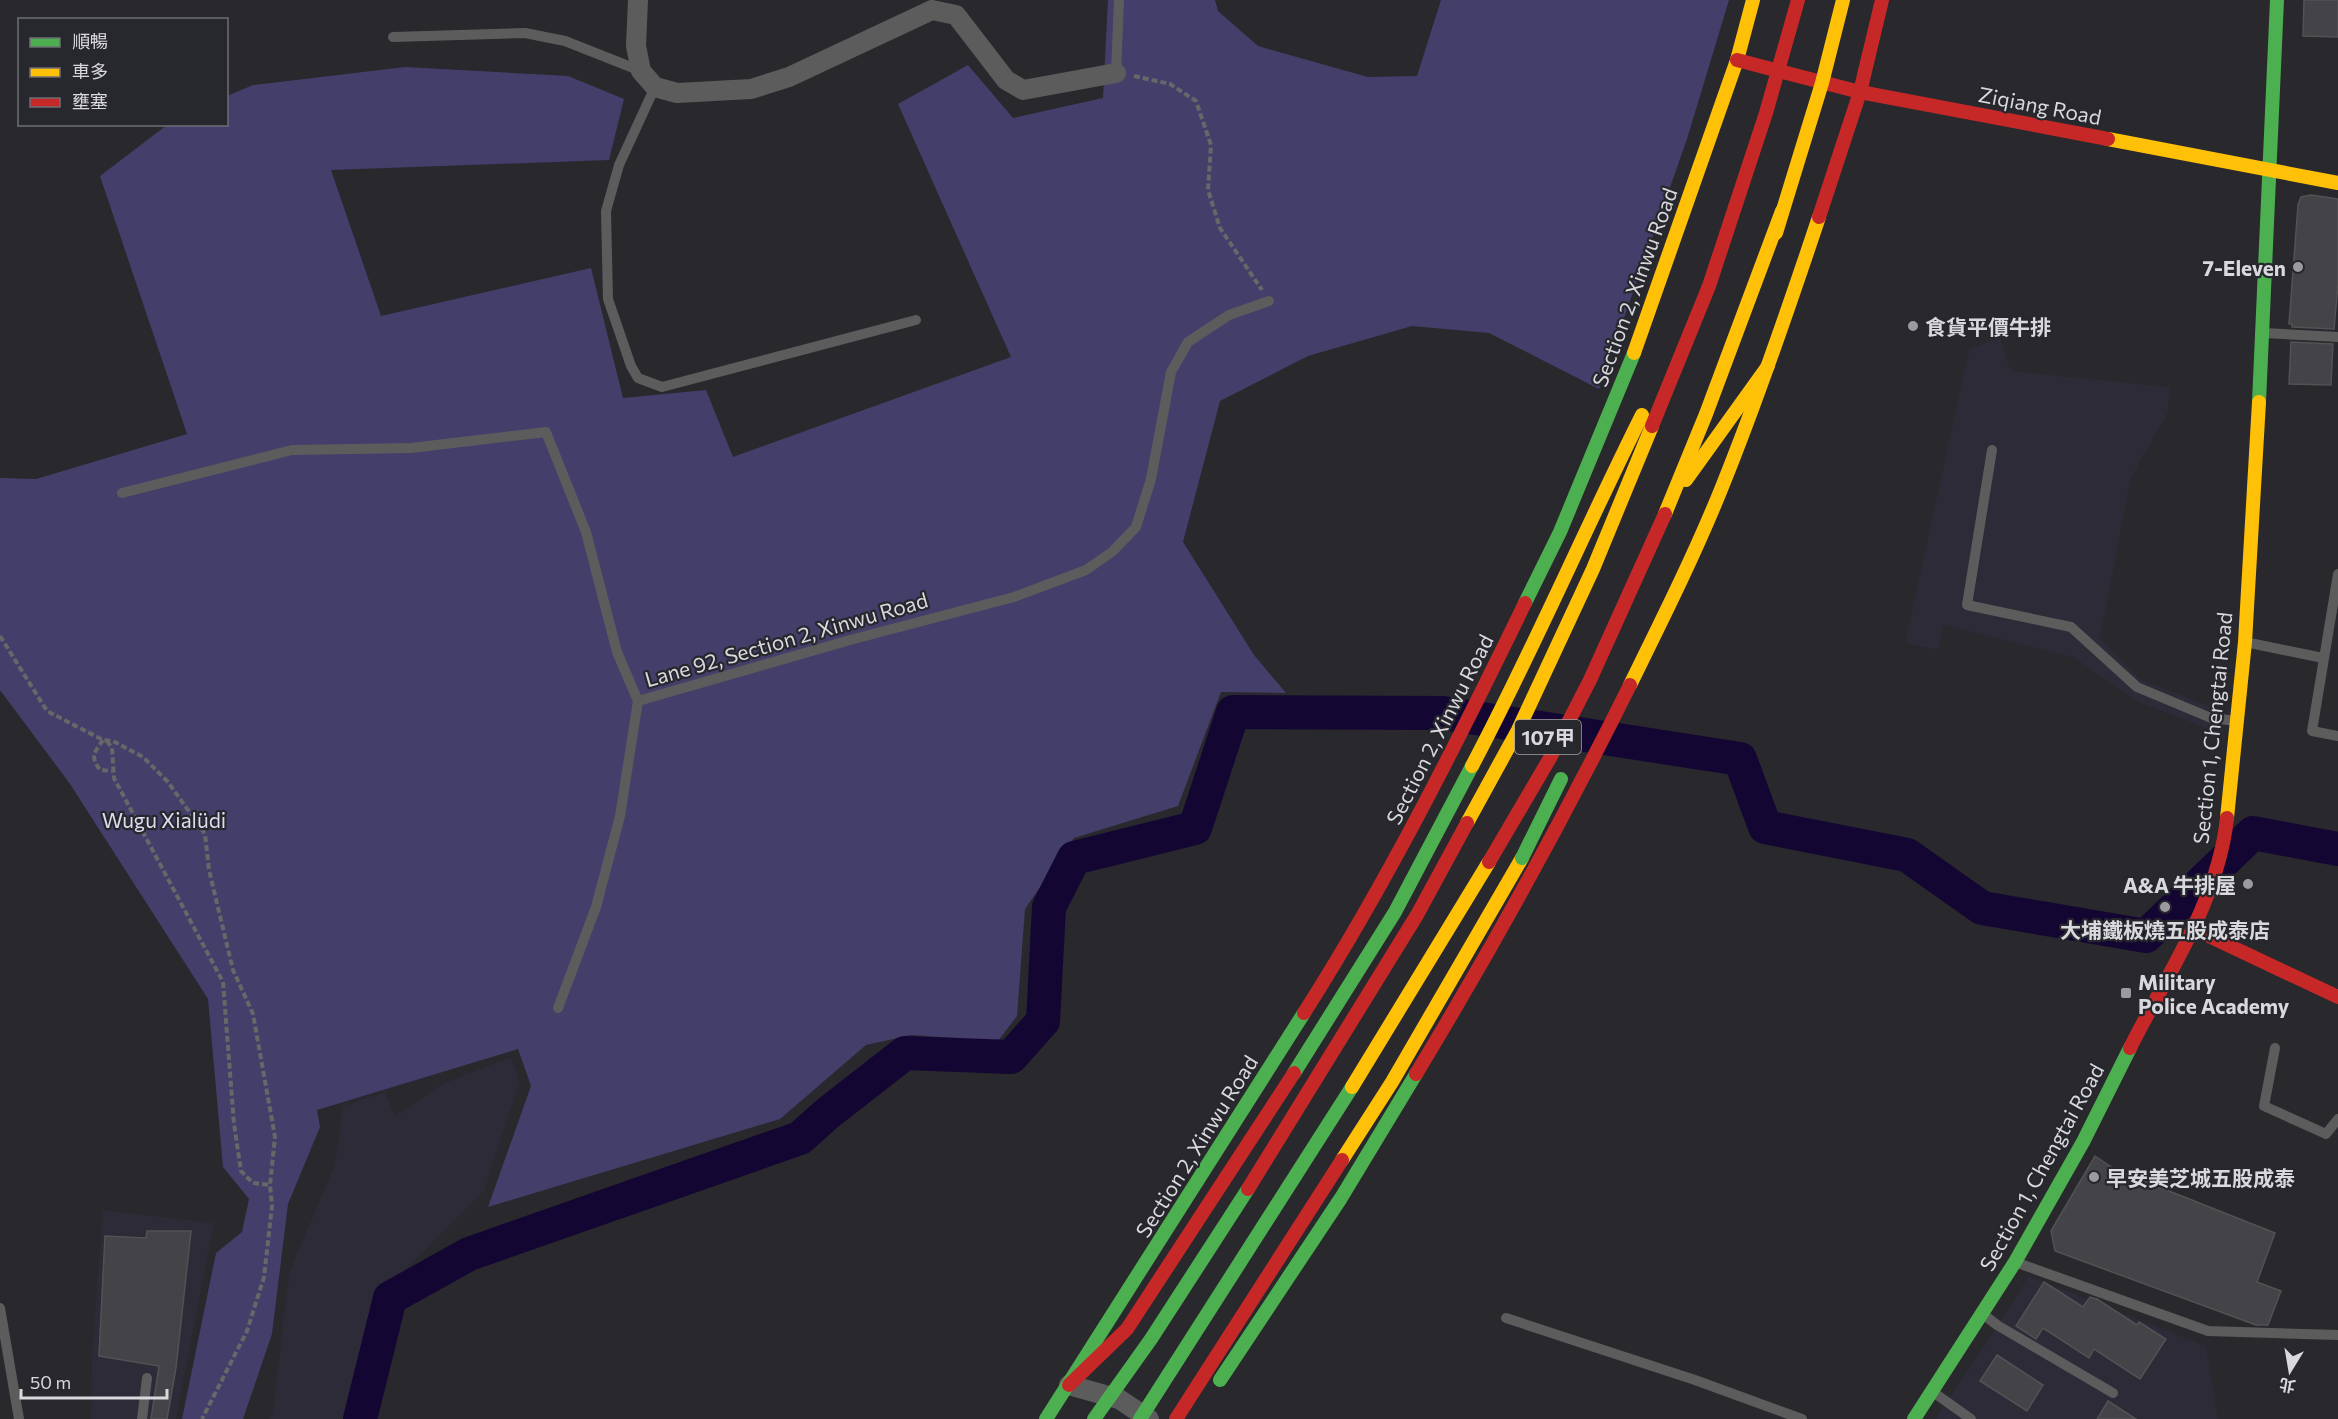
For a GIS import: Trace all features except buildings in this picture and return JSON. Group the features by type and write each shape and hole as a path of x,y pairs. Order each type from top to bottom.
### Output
{"main road":[{"name":"Section 2, Xinwu Road","path":"1046,1419 1323,983 1396,859 1463,730 1560,532 1638,344 1737,60 1753,0"},
{"path":"1094,1419 1151,1339 1270,1156 1417,915 1518,730 1624,495 1709,286 1775,83 1798,0"},
{"name":"107甲","path":"1105,1419 1367,1016 1525,734 1617,540 1719,290 1788,74 1807,0"},
{"name":"107甲","path":"1140,1417 1443,929 1572,691 1707,386 1740,299 1810,80 1831,0"},
{"path":"1737,372 1782,211 1822,83 1843,0"},
{"name":"107甲","path":"1213,1390 1341,1198 1463,997 1578,790 1676,590 1722,487 1768,366 1860,92 1882,0"},
{"name":"Section 1, Chengtai Road","path":"1914,1419 2015,1262 2083,1142 2132,1044 2194,929 2224,843 2245,642 2263,333 2277,0"},
{"name":"Ziqiang Road","path":"1737,60 1860,92 2338,183"},
{"path":"1069,1385 1127,1329 1278,1098 1395,912 1505,704 1599,501 1667,363 1738,201"},
{"path":"1140,1417 1265,1226 1437,952 1557,745 1628,603 1716,389 1782,211"},
{"path":"1636,549 1768,366"},
{"path":"1696,489 1731,395"},
{"path":"1176,1419 1392,1082 1522,858 1568,764"},
{"path":"2194,929 2338,998"}],"street":[{"path":"639,0 636,46 641,71 656,87 677,93 751,89 789,77 932,10 956,15 1006,81 1023,90 1116,73"},
{"path":"1069,1385 1119,1399 1140,1417"}],"lane":[{"path":"1116,73 1119,0"},
{"path":"393,37 525,33 565,40 641,71"},
{"path":"656,87 619,165 606,211 608,299 631,366 638,378 662,387 916,320"},
{"name":"Lane 92, Section 2, Xinwu Road","path":"122,493 292,450 411,448 546,432 586,532 617,652 638,701 850,640 1014,597 1086,570 1112,552 1136,527 1151,479 1171,372 1188,342 1229,315 1269,301"},
{"path":"2263,333 2338,337"},
{"path":"1992,450 1967,604 2071,627 2137,687 2211,718 2237,722"},
{"path":"2338,574 2313,731 2338,736"},
{"path":"2245,642 2323,658"},
{"path":"558,1008 596,907 620,816 638,701"},
{"path":"2275,1048 2264,1106 2326,1134 2338,1119"},
{"path":"2015,1262 2208,1331 2338,1335"},
{"path":"0,1308 19,1419"},
{"path":"1982,1314 2113,1393"},
{"path":"1506,1318 1706,1384 1802,1419"},
{"path":"142,1419 147,1378"},
{"path":"1932,1392 1971,1419"}],"path":[{"path":"1116,73 1170,84 1196,101 1211,145 1208,190 1220,228 1269,301"},
{"path":"0,636 47,711 105,740 112,747 114,778 223,982 234,1124 241,1171 253,1183 270,1185"},
{"path":"105,740 94,752 94,762 100,770 113,771"},
{"path":"105,740 113,741 143,757 168,782 205,834 209,870 233,970 253,1014 275,1137 270,1185 272,1206 264,1277 247,1331 202,1419"}],"shaded area":[{"path":"2000,337 2011,371 2170,387 2168,412 2131,478 2100,639 2140,679 2225,712 2223,735 2137,701 2073,657 1943,625 1938,650 1905,643 1969,349"},
{"path":"511,1057 520,1082 484,1191 378,1297 344,1419 269,1419 273,1412 289,1273 335,1164 343,1106 385,1092 395,1116 442,1084"},
{"path":"103,1210 214,1223 176,1419 91,1419 92,1356"},
{"path":"2029,1276 2206,1346 2218,1419 1936,1419"}],"green space":[{"name":"Wugu Xialüdi","path":"1108,0 1215,0 1218,11 1258,46 1368,77 1417,76 1441,0 1729,0 1687,139 1599,389 1489,333 1412,326 1308,356 1220,401 1183,542 1254,655 1286,693 1221,692 1178,806 1074,838 1025,909 1017,1016 998,1041 911,1035 866,1045 780,1119 488,1207 531,1086 518,1049 317,1110 320,1127 288,1204 272,1334 243,1419 182,1419 216,1253 242,1232 249,1199 223,1167 208,999 70,784 0,690 0,478 36,479 187,434 100,176 166,126 228,126 228,96 253,85 405,67 568,76 624,99 609,160 331,170 381,316 591,268 623,398 706,390 733,457 1011,357 898,104 968,65 1013,118 1103,98"}],"waterway":[{"path":"360,1419 390,1298 469,1254 800,1138 828,1113 905,1053 1011,1057 1043,1021 1049,907 1074,858 1195,828 1233,712 1443,713 1740,759 1765,827 1907,855 1982,908 2146,936 2253,833 2338,849"}],"traffic: fast":[{"path":"2259,402 2277,0"},
{"path":"1525,603 1560,532 1634,353"},
{"path":"1294,1073 1395,912 1472,766"},
{"path":"1522,858 1561,779"},
{"path":"1046,1419 1304,1013"},
{"path":"1914,1419 2015,1262 2083,1142 2130,1048"},
{"path":"1220,1380 1341,1198 1416,1074"},
{"path":"1140,1419 1352,1087"},
{"path":"1094,1419 1151,1339 1248,1189"}],"traffic: slow":[{"path":"1634,353 1737,60 1753,0"},
{"path":"1776,233 1822,83 1843,0"},
{"path":"2108,139 2338,183"},
{"path":"1665,514 1706,414 1782,211"},
{"path":"1630,685 1712,512 1773,352 1819,217"},
{"path":"1686,480 1768,366"},
{"path":"2227,818 2245,642 2259,402"},
{"path":"1472,766 1642,415"},
{"path":"1467,823 1518,730 1593,569 1652,426"},
{"path":"1342,1160 1392,1082 1522,858"},
{"path":"1352,1087 1489,862"}],"traffic: jam":[{"path":"1652,426 1709,286 1766,113 1798,0"},
{"path":"1819,217 1860,92 1882,0"},
{"path":"1737,60 1860,92 2108,139"},
{"path":"1489,862 1550,758 1590,680 1665,514"},
{"path":"1304,1013 1421,811 1525,603"},
{"path":"1416,1074 1527,882 1630,685"},
{"path":"2130,1048 2175,965 2202,908 2222,849 2227,818"},
{"path":"1248,1189 1417,915 1467,823"},
{"path":"2194,929 2338,997"},
{"path":"1069,1385 1127,1329 1294,1073"},
{"path":"1176,1419 1342,1160"}],"place":[{"name":"7-Eleven","path":"2298,267"},
{"name":"食貨平價牛排","path":"1913,326"},
{"name":"A&A 牛排屋","path":"2248,884"},
{"name":"大埔鐵板燒五股成泰店","path":"2165,907"},
{"name":"Military Police Academy","path":"2126,993"},
{"name":"早安美芝城五股成泰","path":"2094,1177"}]}
